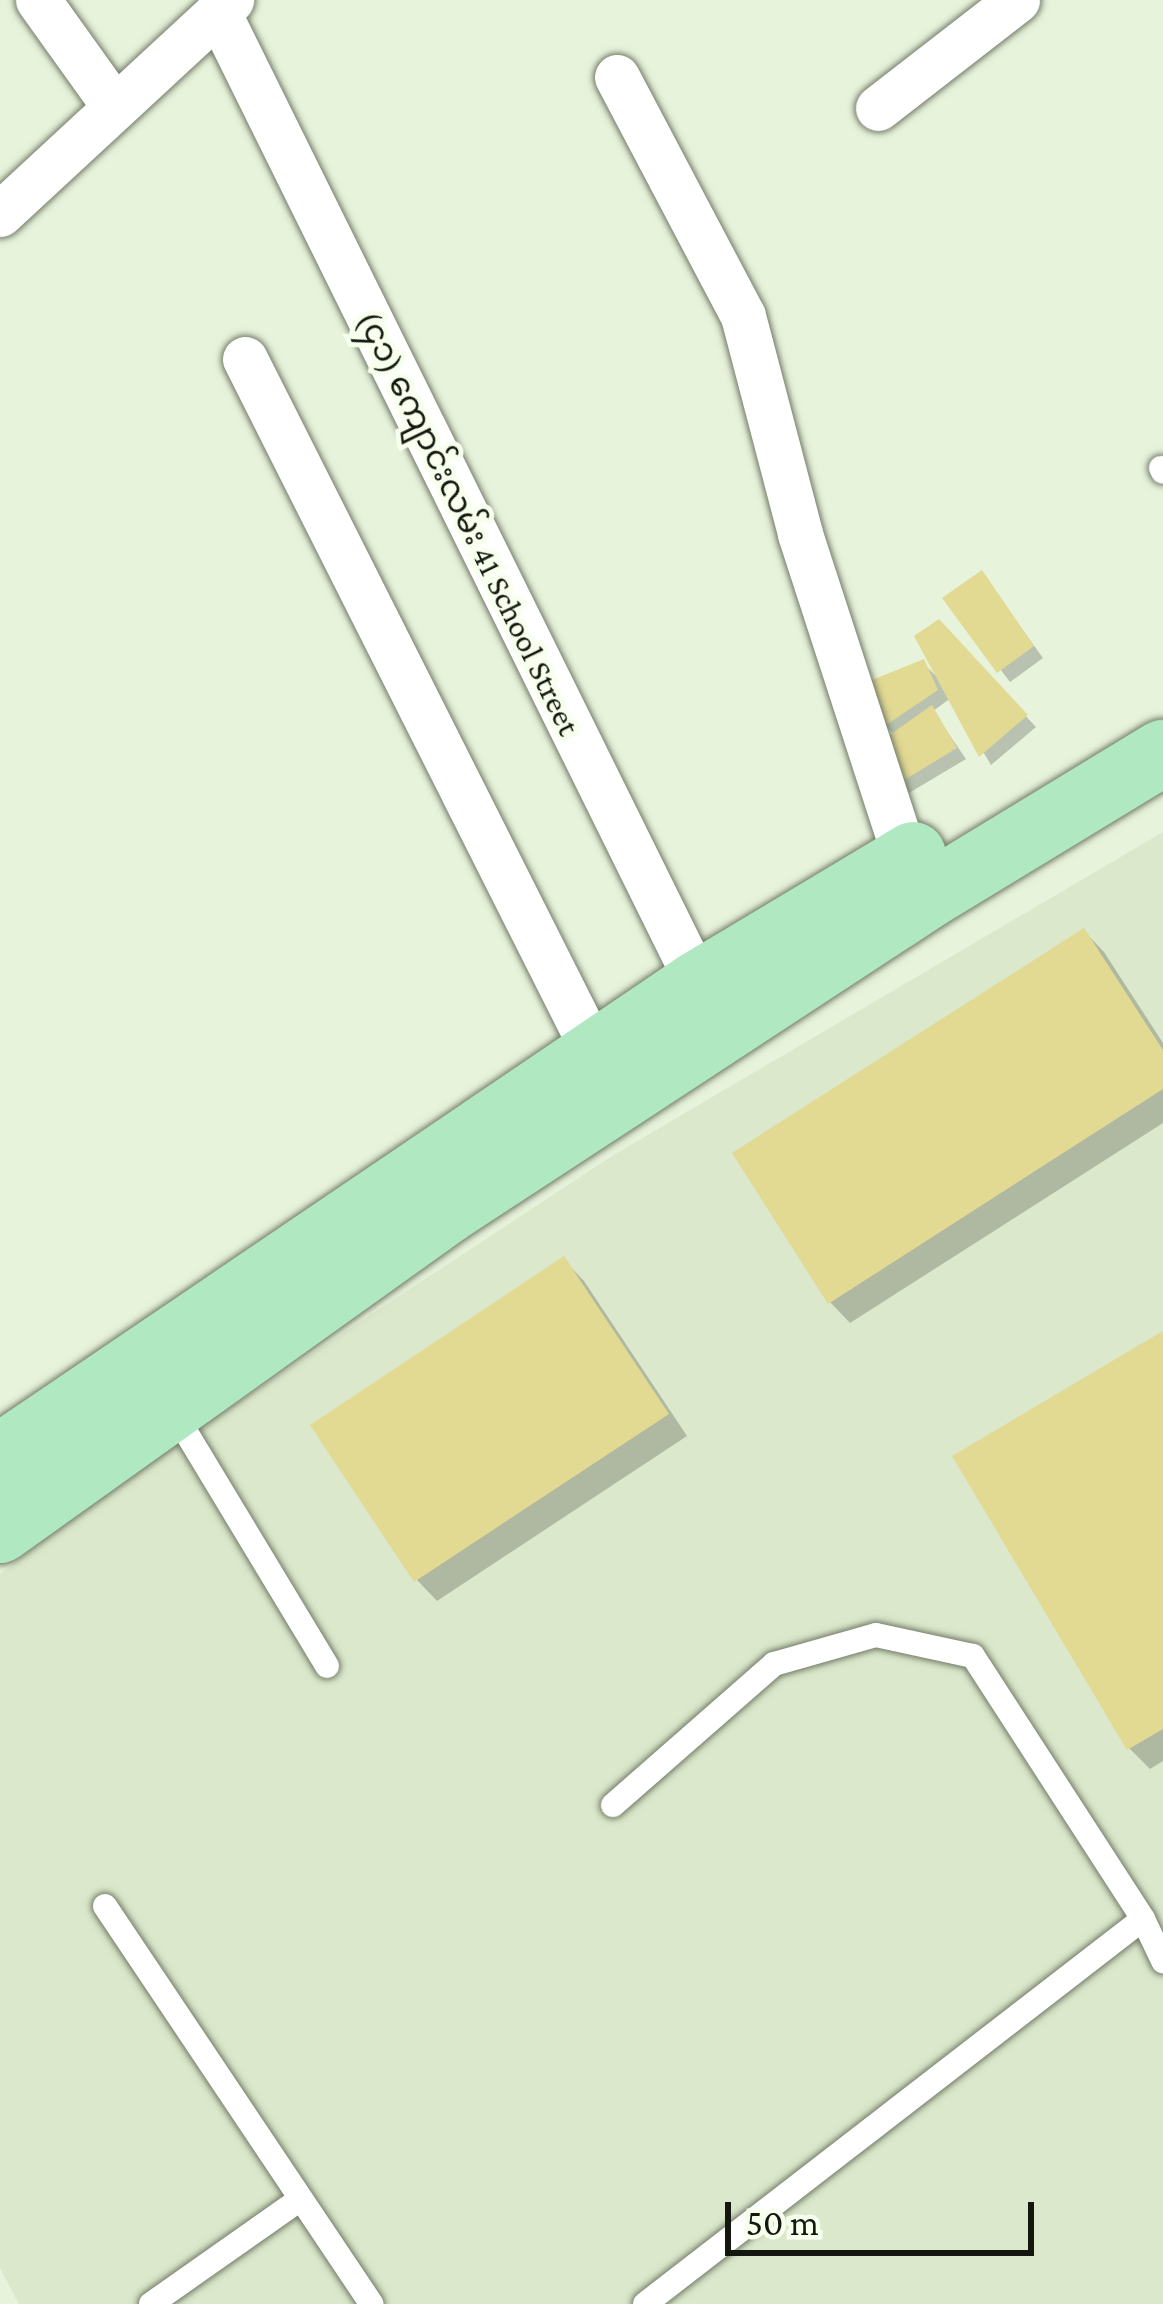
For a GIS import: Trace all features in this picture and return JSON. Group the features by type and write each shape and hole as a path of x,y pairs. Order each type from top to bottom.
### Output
{"main road":[{"path":"0,1457 156,1383 606,1076 917,877 1163,706"},
{"path":"917,877 1163,753"},
{"path":"0,1530 156,1383"}],"street":[{"path":"38,0 114,106"},
{"path":"878,108 1017,0"},
{"path":"0,214 224,6"},
{"name":"(၄၁) ကျောင်းလမ်း 41 School Street","path":"224,6 710,1008"},
{"path":"617,77 743,316 800,534 917,877"},
{"path":"245,359 606,1076"}],"lane":[{"path":"156,1383 327,1666"},
{"path":"613,1805 774,1664 876,1635 973,1656 1143,1919 1163,1961"},
{"path":"105,1906 371,2304"},
{"path":"645,2304 1143,1919"},
{"path":"151,2304 299,2200"}],"shaded area":[{"path":"1163,832 1163,2304 19,2304 0,2268 0,1574 135,1470 612,1156"}],"building":[{"path":"982,570 1034,646 997,673 942,598"},
{"path":"939,619 1028,715 979,757 914,636"},
{"path":"924,659 938,690 883,727 862,684"},
{"path":"932,705 957,748 891,788 877,744"},
{"path":"1084,928 1163,1050 1163,1089 828,1304 732,1153"},
{"path":"564,1256 669,1414 414,1582 310,1425"},
{"path":"1163,1331 1163,1729 1127,1750 952,1456"}]}
